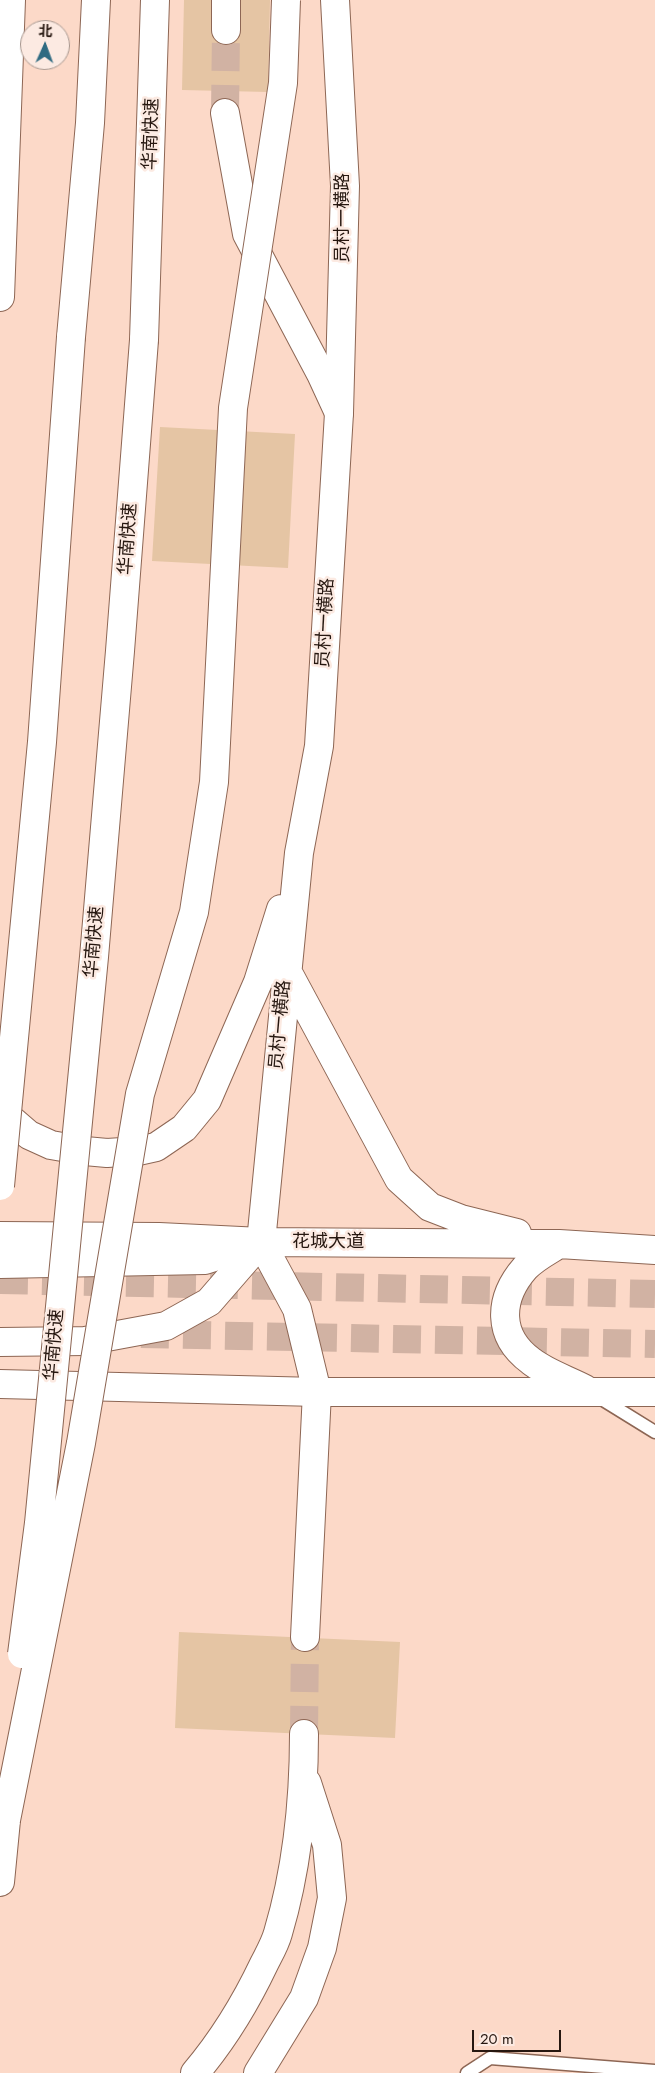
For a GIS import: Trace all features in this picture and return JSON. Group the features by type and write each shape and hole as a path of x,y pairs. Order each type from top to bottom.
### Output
{"main road":[{"path":"0,297 4,105 11,0"},
{"path":"71,337 82,49 80,0"},
{"path":"0,1186 42,742 71,337 90,123 96,0"},
{"name":"华南快速","path":"0,1882 21,1666 39,1523 57,1318 93,966 120,661 144,340 154,88 155,0"},
{"path":"226,0 226,30"},
{"path":"6,1820 81,1443 140,1094 194,912 214,782 233,408 283,82 286,0"},
{"name":"员村一横路","path":"261,1242 286,969 299,852 319,746 339,413 345,186 335,0"},
{"path":"225,114 247,234 339,413"},
{"path":"0,1110 28,1135 51,1145 85,1151 108,1153 138,1151 156,1147 184,1128 207,1100 258,982 299,852"},
{"path":"286,969 399,1179 430,1207 461,1219 560,1244"},
{"name":"花城大道","path":"0,1236 159,1237 261,1242 560,1244 655,1250"},
{"path":"0,1264 205,1260 261,1242"},
{"path":"0,1342 85,1341 166,1326 209,1302 261,1242"},
{"path":"261,1242 297,1309 317,1392 305,1637"},
{"path":"560,1244 526,1268 512,1287 505,1306 505,1326 513,1345 531,1362 589,1391"},
{"path":"0,1384 317,1392 655,1392"},
{"path":"195,2073 219,2045 250,1993 278,1935 293,1870 304,1773 304,1734"},
{"path":"258,2073 304,1998 322,1948 332,1898 328,1845 304,1773"}],"lane":[{"path":"589,1391 655,1432"},
{"path":"467,2073 490,2058 655,2070"}],"building":[{"path":"184,0 270,0 268,92 182,90"},
{"path":"160,427 295,434 288,568 152,561"},
{"path":"179,1632 400,1642 395,1738 175,1728"}],"tunnel":[{"path":"225,113 226,30"},
{"path":"0,1280 655,1294"},
{"path":"141,1334 655,1344"},
{"path":"304,1734 305,1637"}]}
